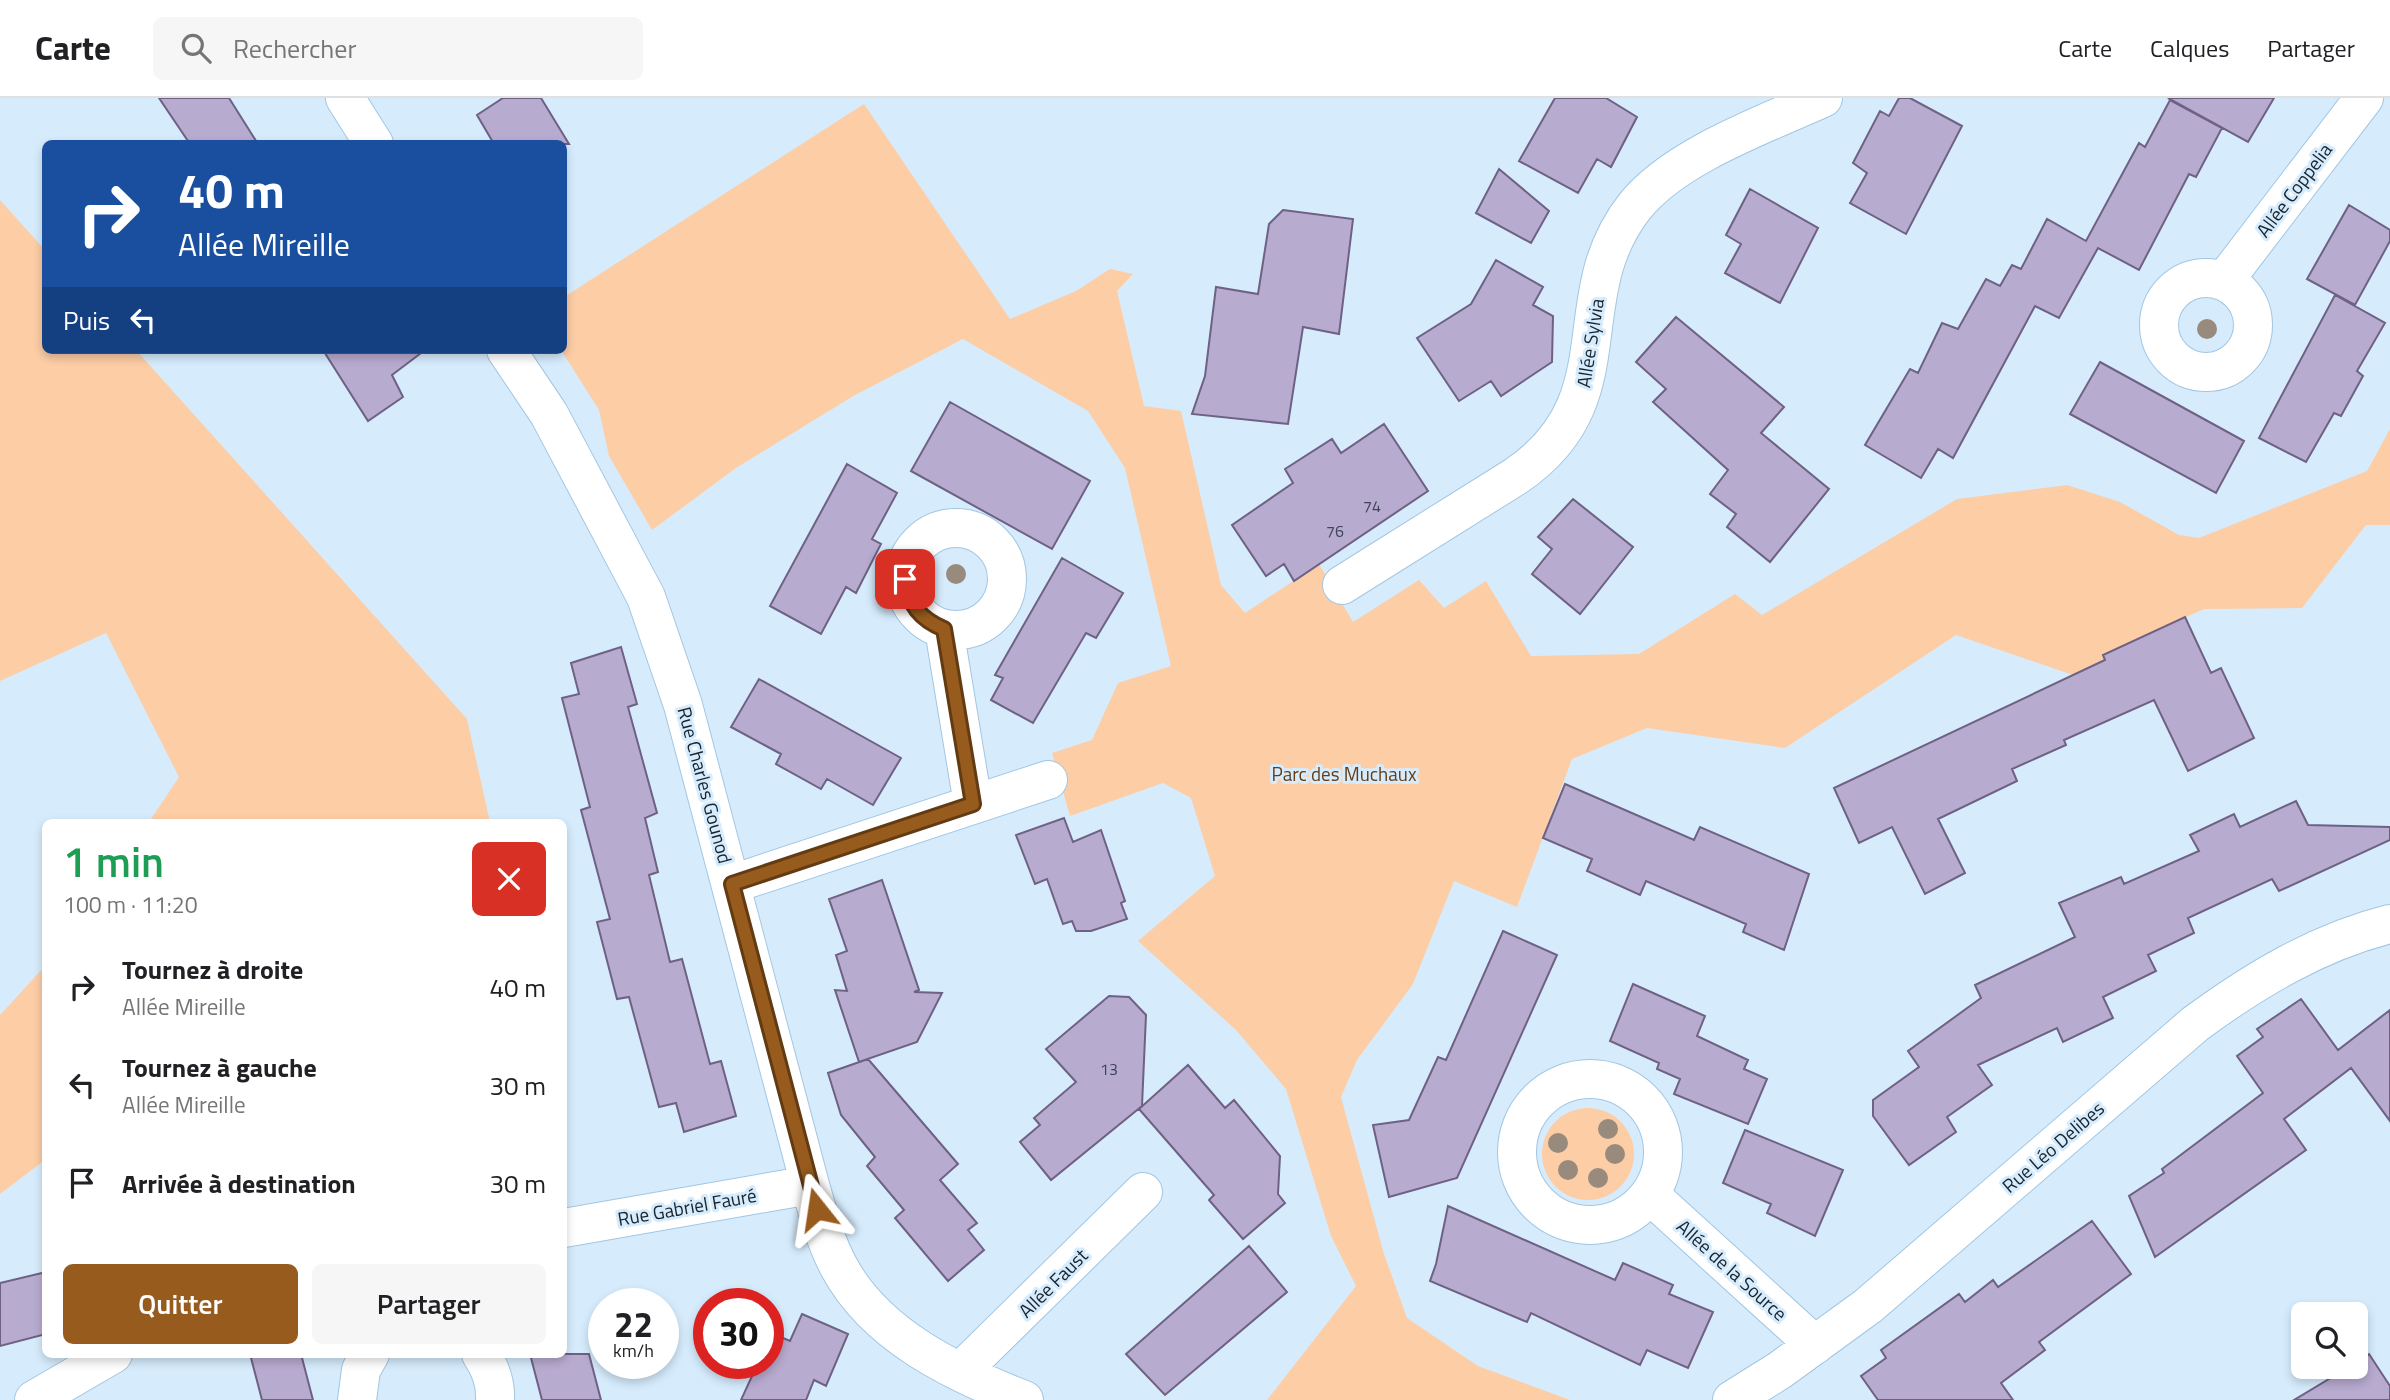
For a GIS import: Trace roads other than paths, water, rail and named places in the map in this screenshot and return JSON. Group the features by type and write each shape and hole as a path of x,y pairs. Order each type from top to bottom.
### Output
{"street":[{"path":"345,98 371,140"},
{"name":"Allée Sylvia","path":"1342,585 1516,476 1539,460 1560,439 1575,414 1583,392 1600,280 1610,251 1622,225 1651,189 1696,158 1824,98"},
{"name":"Allée Coppelia","path":"2224,281 2364,98"},
{"name":"Rue Charles Gounod","path":"509,354 549,414 646,597 683,705 810,1185 824,1233 839,1269 888,1326 917,1349 960,1373 1024,1400"},
{"path":"944,629 973,804"},
{"path":"732,884 1048,780"},
{"name":"Rue Léo Delibes","path":"1732,1400 1868,1306 2195,1024 2232,997 2333,942 2390,924"},
{"name":"Rue Gabriel Fauré","path":"567,1227 810,1185"},
{"name":"Allée Faust","path":"960,1373 1143,1192"},
{"name":"Allée de la Source","path":"1650,1195 1815,1345"},
{"path":"34,1400 106,1358"},
{"path":"356,1400 360,1370 368,1358"},
{"path":"484,1358 495,1387 495,1400"}],"park label":[{"name":"Parc des Muchaux","path":"1344,774"}]}
